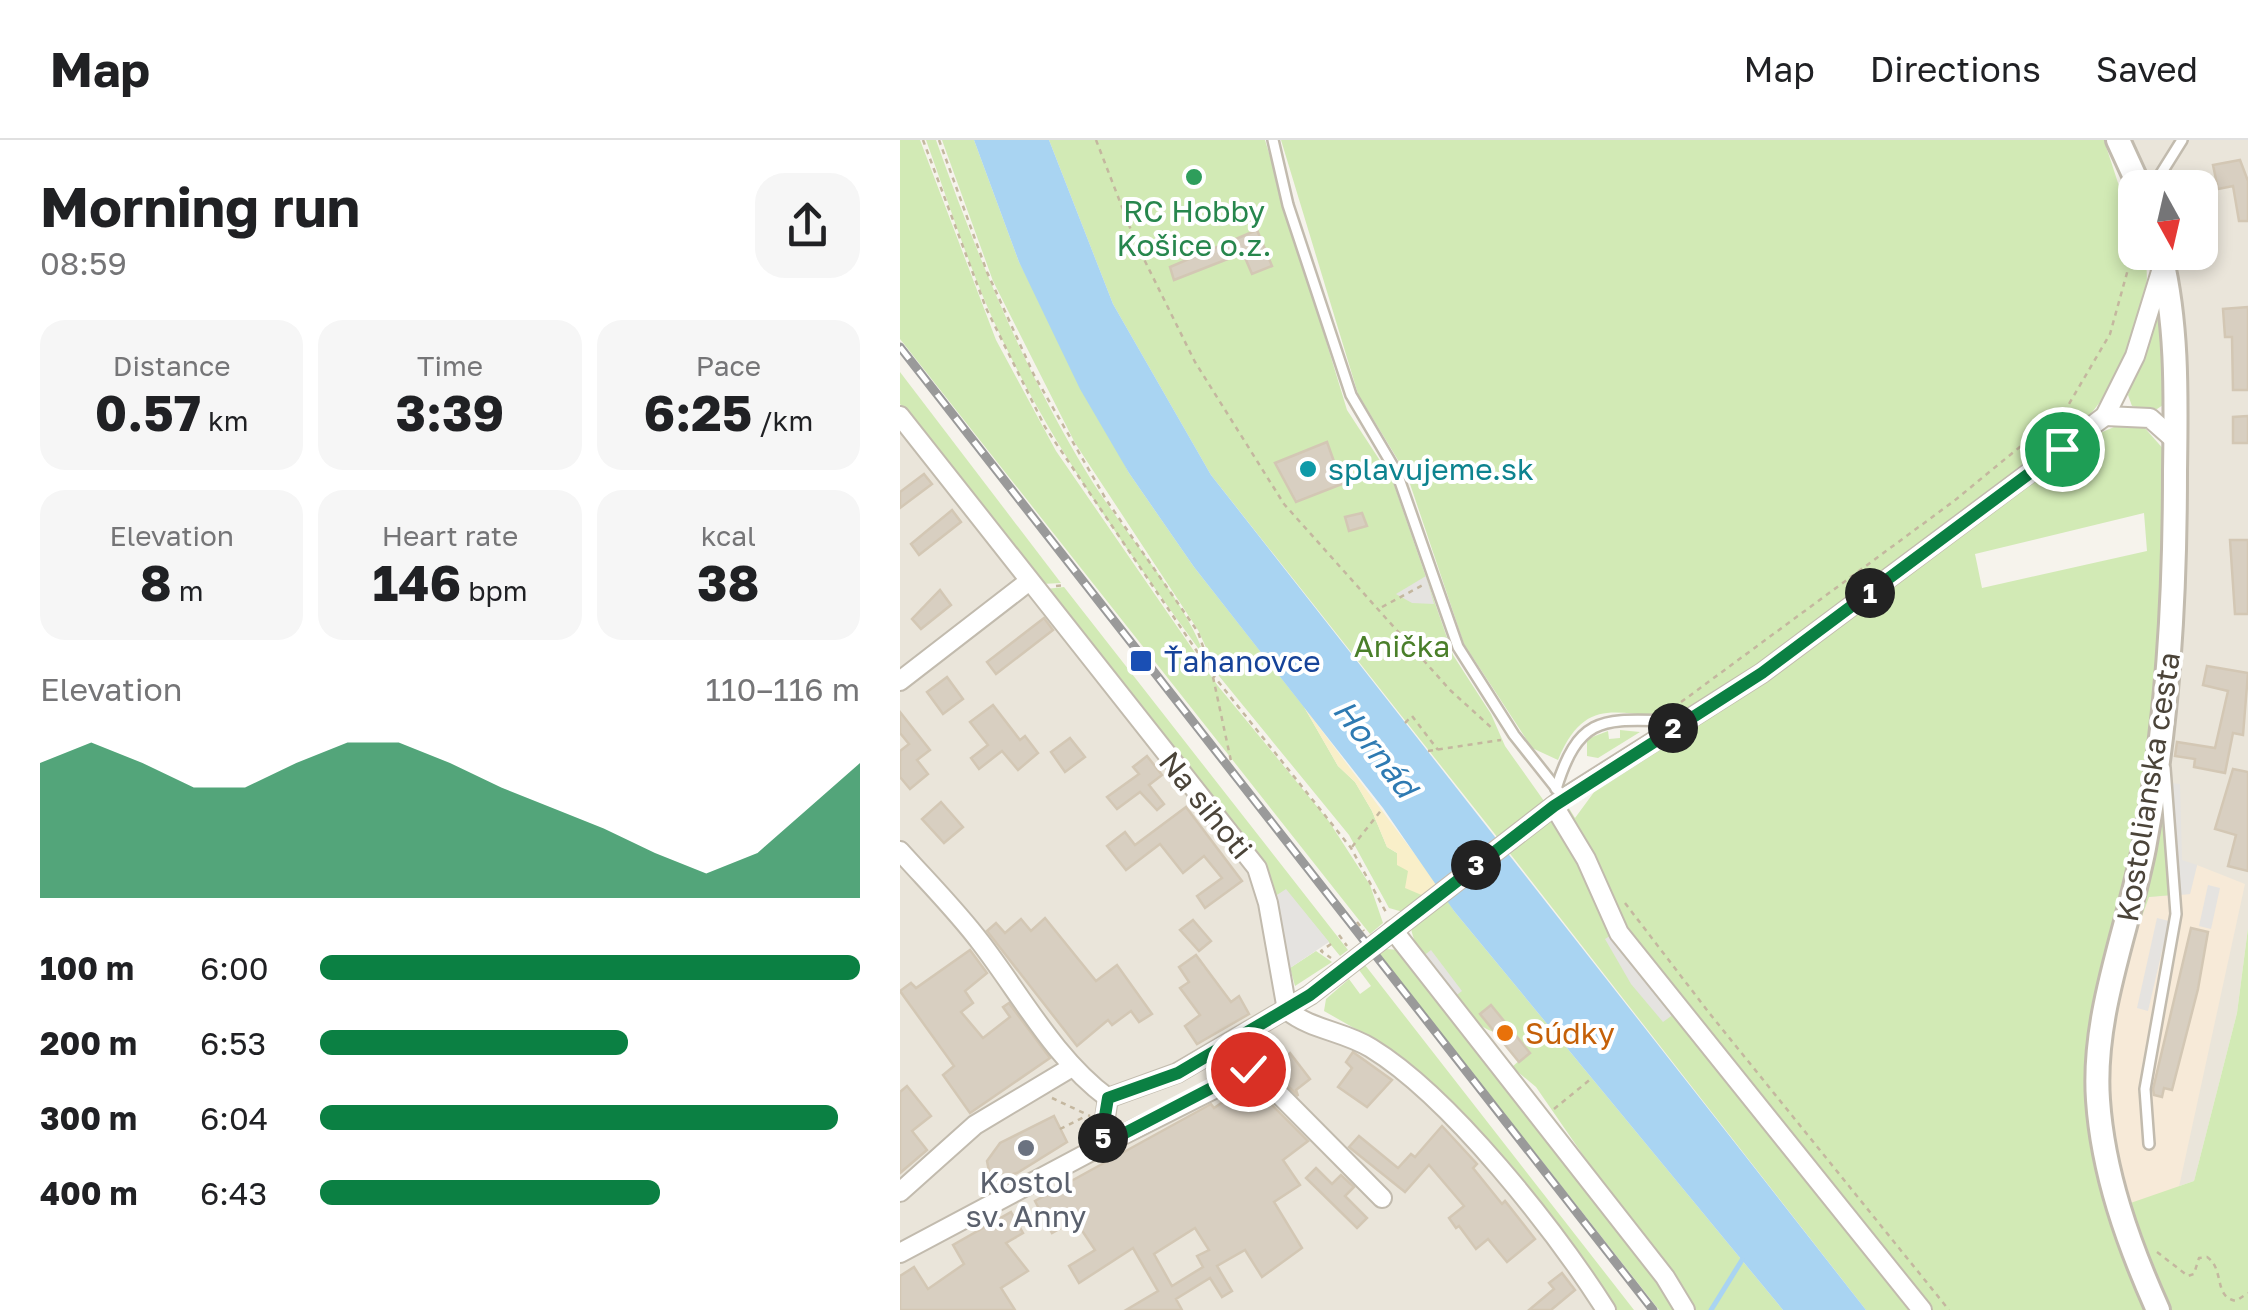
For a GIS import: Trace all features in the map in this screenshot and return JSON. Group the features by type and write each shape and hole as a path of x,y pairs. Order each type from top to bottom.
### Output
{"street":[{"path":"2118,140 2133,170"},
{"path":"1108,1098 1178,1073 1287,1010 1553,802 1685,722 1799,646 2106,416 2135,356 2159,270"},
{"name":"Kostolianska cesta","path":"2158,1310 2133,1250 2107,1165 2098,1062 2161,746 2175,594 2174,356 2163,270"},
{"name":"Na sihoti","path":"900,416 1257,868 1268,903 1287,1010"},
{"path":"2106,416 2150,418 2176,441"},
{"path":"900,681 1028,582"},
{"path":"1553,802 1586,859 1619,933 1922,1310"},
{"path":"900,851 978,938 1072,1067 1108,1098"},
{"path":"1393,930 1665,1277 1685,1310"},
{"path":"1287,1010 1298,1020 1370,1047 1456,1119 1606,1310"},
{"path":"900,1192 975,1124 1072,1067"},
{"path":"900,1228 907,1248 1254,1069 1382,1198"},
{"path":"1100,1146 1108,1098"}],"lane":[{"path":"1273,140 1288,204 1351,395 1397,474 1464,659 1553,802"},
{"path":"2163,170 2182,140"},
{"path":"1553,802 1569,750 1584,731 1617,719 1685,722"},
{"path":"2149,1144 2146,1089 2176,908 2161,746"}],"path":[{"path":"923,140 986,308 1045,427 1213,675 1351,848 1393,930"},
{"path":"939,140 987,272 1034,375 1107,501 1198,632 1213,675 1231,761"},
{"path":"1096,140 1136,243 1218,404 1284,504 1450,690 1495,731"},
{"path":"1655,720 1954,501 2066,409 2110,334 2128,270"},
{"path":"1379,608 1434,580"},
{"path":"1058,586 1064,585"},
{"path":"1406,723 1412,716 1438,750"},
{"path":"1428,752 1514,735"},
{"path":"1351,848 1383,808"},
{"path":"1620,895 1710,1014 1949,1310"},
{"path":"1330,944 1321,951 1336,962"},
{"path":"1542,1118 1592,1078"},
{"path":"1039,1085 1044,1093 1087,1116 1060,1129"},
{"path":"2133,1250 2146,1245 2188,1276 2194,1274 2200,1258 2207,1257 2218,1269 2223,1296 2236,1302 2248,1294"}],"shaded area":[{"path":"2118,140 2248,140 2248,928 2237,1013 2194,1181 2118,1207 2101,1133 2176,441 2161,270 2218,270 2218,170 2132,170"},
{"path":"900,415 1257,868 1287,1011 1349,1037 1456,1119 1606,1310 900,1310"},
{"path":"1426,576 1434,604 1412,603 1396,594"},
{"path":"2171,783 2180,784 2182,860 2197,865 2190,894 2178,895"},
{"path":"2197,865 2245,884 2172,1219 2136,1237 2104,1099 2123,968 2149,897 2190,894"},
{"path":"2208,885 2220,888 2211,929 2199,926"},
{"path":"1286,889 1329,942 1287,970 1274,897"},
{"path":"2157,918 2169,921 2148,1011 2137,1008"},
{"path":"1613,934 1674,1014 1663,1022 1631,984 1605,939"},
{"path":"1431,950 1462,991 1453,998 1422,957"}],"green space":[{"path":"900,140 920,140 996,340 1056,451 1218,686 1328,820 1370,885 1383,923 1370,934 900,339"},
{"path":"926,140 936,140 1003,311 1042,393 1102,496 1183,611 1206,659 1096,503 1023,381 980,290"},
{"path":"942,140 974,140 1019,262 1129,473 1194,567 1304,707 1338,766 1355,782 1387,847 1397,853 1424,896 1403,912 1389,908 1349,835 1219,676 1198,630 1075,443 993,281"},
{"name":"Anička","path":"1049,140 1265,140 1347,410 1392,479 1453,655 1491,714 1505,746 1544,801 1498,838 1211,475 1113,304"},
{"path":"1281,140 2104,140 2118,183 2118,270 2147,271 2143,311 2120,370 2100,402 2066,439 1939,529 1794,641 1705,701 1671,714 1600,714 1585,721 1571,735 1558,760 1532,748 1464,644 1407,475 1358,394"},
{"path":"2157,307 2161,307 2163,405 2154,411 2132,406 2128,395"},
{"path":"900,372 1061,583 1042,584 900,404"},
{"path":"2121,424 2143,426 2166,452 2166,617 2148,783 2090,1063 2150,1310 1929,1310 1623,931 1567,816 1567,805 1575,818 1600,784 1624,765 1775,673 2093,436","holes":["2144,513 2147,551 1982,588 1975,554"]},
{"path":"1064,587 1348,950 1340,956 1286,890 1274,897 1264,866 1046,589"},
{"path":"1620,730 1640,732 1598,758 1587,756 1587,739 1608,731 1609,739 1620,738"},
{"path":"2163,796 2172,895 2149,897 2123,968"},
{"path":"1551,818 1674,1014 1916,1310 1866,1310 1508,851"},
{"path":"1446,898 1783,1310 1690,1310 1536,1087 1512,1067 1529,1052 1491,1005 1495,1032 1471,1017 1421,955 1411,927"},
{"path":"2248,928 2248,1310 2158,1310 2119,1207 2194,1181 2237,1013"},
{"path":"1386,949 1400,950 1681,1310 1659,1310 1379,954"},
{"path":"1316,951 1332,962 1295,986 1290,968"},
{"path":"1365,965 1634,1310 1616,1310 1436,1088 1389,1048 1324,1011 1326,999 1349,979 1360,994 1371,986 1359,970"}],"sand":[{"path":"1304,707 1438,885 1424,896 1405,888 1408,871 1397,865 1397,853 1387,847 1355,782 1338,766"}],"water":[{"name":"Hornád","path":"974,140 1049,140 1113,304 1211,475 1866,1310 1783,1310 1454,911 1383,808 1194,567 1129,473 1080,389 1019,262"}],"building":[{"path":"2240,160 2248,181 2248,221 2239,221 2233,186 2218,189 2218,170 2213,165"},
{"path":"1257,230 1272,266 1252,274 1243,253 1174,280 1170,267"},
{"path":"2248,307 2248,390 2233,390 2232,337 2225,337 2223,309"},
{"path":"2248,416 2248,443 2233,443 2233,417"},
{"name":"splavujeme.sk","path":"1327,442 1342,484 1296,502 1275,463"},
{"path":"924,474 932,484 900,508 900,492"},
{"path":"952,510 961,522 919,555 911,544"},
{"path":"1362,513 1367,526 1349,531 1345,517"},
{"path":"2230,540 2248,540 2248,614 2235,614"},
{"path":"940,590 951,605 921,629 912,619"},
{"path":"1044,618 1053,630 996,674 987,662"},
{"path":"2207,666 2248,673 2243,735 2233,733 2225,773 2194,767 2195,759 2175,756 2177,742 2215,748 2228,691 2203,685"},
{"path":"947,677 963,699 943,714 927,692"},
{"path":"993,705 1020,740 1025,736 1038,753 1018,770 1002,751 979,769 971,758 988,745 970,722"},
{"path":"900,712 930,750 917,760 928,774 910,789 900,777 900,751 909,744 900,733"},
{"path":"1070,738 1085,757 1065,772 1051,752"},
{"path":"1147,756 1162,775 1149,785 1164,804 1157,810 1140,792 1117,809 1107,797 1139,774 1133,767"},
{"path":"2233,769 2248,772 2248,871 2228,866 2236,835 2215,829"},
{"path":"941,802 963,827 944,843 922,819"},
{"path":"1186,807 1242,881 1205,908 1197,896 1222,878 1204,856 1183,873 1160,844 1126,870 1107,846 1125,832 1135,845"},
{"path":"1045,918 1096,981 1117,965 1152,1014 1139,1022 1131,1011 1112,1025 1108,1020 1077,1046 987,931 996,923 1005,933 1021,919 1031,931"},
{"path":"1193,920 1211,941 1199,951 1180,930"},
{"path":"2191,928 2208,932 2172,1090 2164,1088 2162,1097 2154,1095 2153,1089"},
{"path":"970,950 987,973 965,991 973,1003 961,1012 983,1038 1010,1017 1003,1007 1009,1003 1050,1058 970,1113 943,1075 954,1066 900,991 911,983 916,988"},
{"path":"1196,955 1231,1002 1239,996 1249,1014 1197,1044 1185,1026 1200,1015 1180,988 1189,982 1179,967"},
{"path":"1491,1005 1530,1053 1519,1062 1480,1014"},
{"path":"1353,1052 1392,1080 1367,1107 1338,1087 1352,1068 1346,1062"},
{"path":"1290,1053 1310,1079 1296,1090 1298,1096 1271,1069"},
{"path":"907,1086 931,1116 912,1131 927,1150 900,1173 900,1092"},
{"path":"1259,1092 1308,1141 1283,1160 1300,1185 1274,1202 1302,1248 1262,1277 1245,1250 1217,1266 1232,1291 1222,1297 1210,1278 1176,1299 1182,1310 1126,1310 1158,1291 1133,1248 1079,1283 1069,1266 1095,1250 1075,1220 1052,1233 1035,1201 1211,1104 1214,1108 1236,1093 1244,1104","holes":["1195,1228 1209,1250 1197,1256 1203,1267 1172,1286 1154,1254"]},
{"name":"Kostol sv. Anny","path":"1054,1116 1067,1142 1017,1173 1006,1176 989,1171 987,1161 1000,1143"},
{"path":"1442,1126 1477,1164 1473,1168 1502,1204 1505,1201 1535,1239 1507,1262 1488,1239 1476,1249 1459,1226 1456,1228 1449,1218 1464,1206 1429,1165 1405,1192 1349,1147 1359,1136 1398,1168 1411,1154 1415,1157"},
{"path":"1316,1168 1332,1184 1341,1175 1354,1187 1345,1196 1367,1218 1357,1228 1306,1178"},
{"path":"1011,1212 1023,1233 1006,1243 1028,1271 1001,1288 1015,1310 900,1310 900,1276 914,1267 928,1289 964,1264 953,1245"},
{"path":"1562,1273 1575,1290 1551,1310 1529,1310 1554,1289 1549,1283"}],"waterway":[{"path":"1711,1310 1742,1260"}],"railway":[{"path":"900,347 1653,1310"}],"place":[{"name":"RC Hobby Košice o.z.","path":"1194,177"},
{"name":"splavujeme.sk","path":"1308,469"},
{"name":"Ťahanovce","path":"1141,661"},
{"name":"Súdky","path":"1505,1033"},
{"name":"Kostol sv. Anny","path":"1026,1148"}],"route":[{"path":"1248,1069 1100,1146 1108,1098 1178,1073 1310,995 1554,806 1659,736 1724,700 2062,449"}]}
